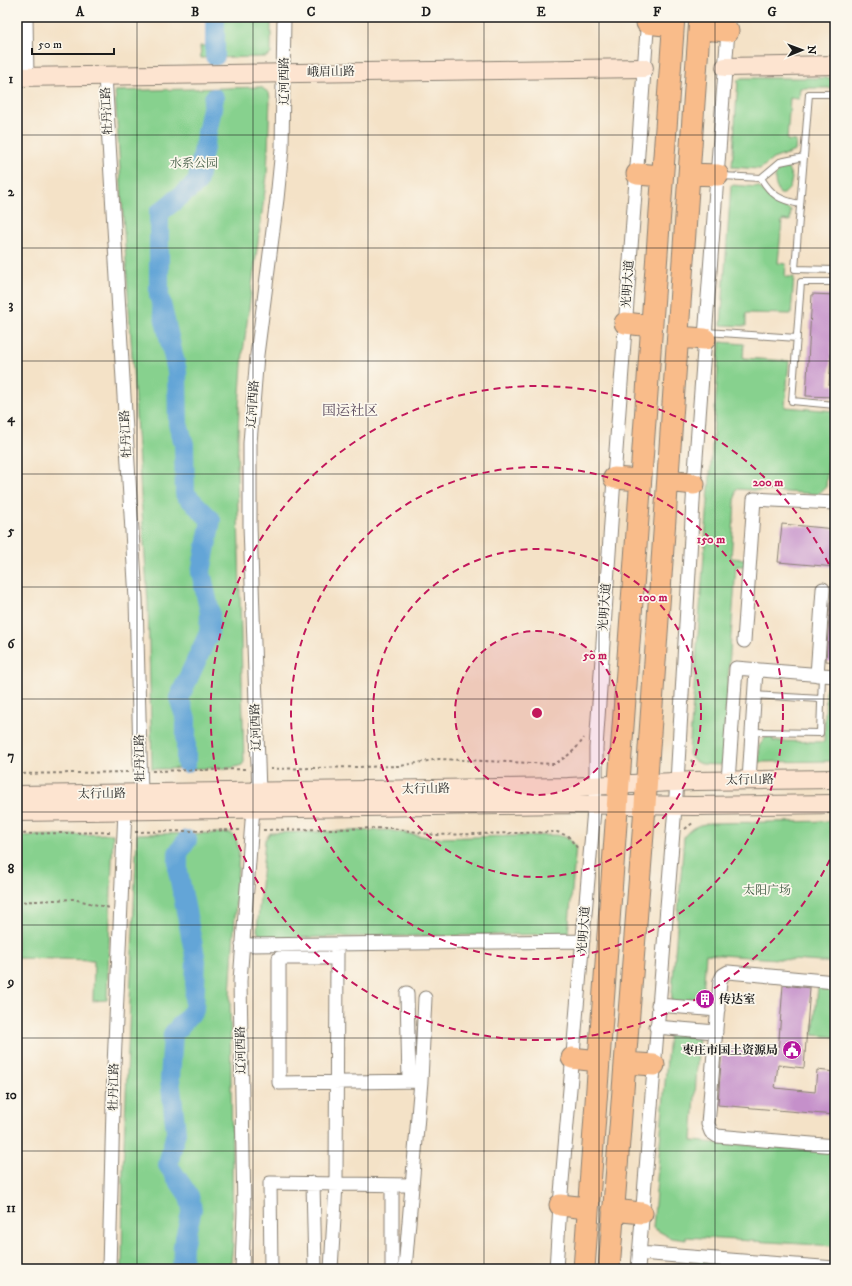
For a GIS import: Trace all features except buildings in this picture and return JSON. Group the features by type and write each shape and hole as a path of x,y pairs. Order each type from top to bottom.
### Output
{"main road":[{"path":"648,20 674,21"},
{"name":"光明大道","path":"584,1269 587,1208 674,21"},
{"path":"609,1269 645,805 700,23 728,24"},
{"path":"725,67 835,65"},
{"name":"峨眉山路","path":"22,77 644,68"},
{"path":"637,174 662,176"},
{"path":"689,174 718,176"},
{"path":"625,323 652,326"},
{"path":"678,337 706,336"},
{"path":"614,478 640,480"},
{"path":"668,481 694,484"},
{"name":"太行山路","path":"17,795 141,794 256,800 593,804 646,783 835,779"},
{"name":"太行山路","path":"17,812 125,810 256,800 596,786 645,805 835,804"},
{"path":"572,1058 598,1061"},
{"path":"625,1063 654,1065"},
{"path":"560,1205 587,1208"},
{"path":"614,1210 642,1213"}],"street":[{"path":"22,77 26,17"},
{"name":"辽河西路","path":"242,1269 244,1212 240,1000 242,945 256,800 257,769 250,525 250,443 258,348 282,156 284,17"},
{"name":"光明大道","path":"556,1269 593,804 596,786 596,748 614,478 648,20"},
{"path":"638,1269 676,782 694,484 718,176 728,24"},
{"name":"牡丹江路","path":"105,76 136,599 141,794"},
{"path":"744,641 754,499 835,503"},
{"path":"819,675 823,589"},
{"path":"728,781 736,668 835,676"},
{"path":"749,780 756,670"},
{"name":"牡丹江路","path":"109,1269 114,1066 125,810"},
{"path":"415,1081 279,1083 279,958 337,951 583,941"},
{"path":"242,945 337,951"},
{"path":"330,1269 336,1184 337,951"},
{"path":"835,982 728,972 723,975 720,981 708,1124 711,1132 717,1136 835,1146"},
{"path":"407,993 415,1081"},
{"path":"406,1269 412,1185 415,1081 425,998"},
{"path":"658,1004 718,1010"},
{"path":"656,1027 716,1032"},
{"path":"271,1269 270,1183 412,1185"},
{"path":"314,1184 315,1269"},
{"path":"392,1185 392,1269"},
{"path":"640,1253 835,1268"}],"lane":[{"path":"835,94 809,94 794,269 835,270"},
{"path":"718,176 761,178 780,162 804,157"},
{"path":"761,178 776,197 783,201 800,204"},
{"path":"835,282 802,282 792,401 835,405"},
{"path":"706,336 797,338"},
{"path":"752,732 820,733 821,700 819,675"},
{"path":"754,695 821,700"}],"path":[{"path":"17,774 400,766 439,759 554,764 568,757 578,747"},
{"path":"682,832 694,822"},
{"path":"17,834 392,828 435,835 557,832 568,836"},
{"path":"17,902 73,899 110,908"}],"green space":[{"path":"208,17 271,17 271,54 266,57 201,58 200,46 209,46"},
{"path":"742,78 835,78 835,88 800,88 799,99 790,98 787,140 796,141 795,151 773,159 760,169 732,167 738,80"},
{"name":"水系公园","path":"261,87 269,93 270,98 267,176 243,352 237,469 244,762 242,765 232,768 152,769 148,604 115,91"},
{"path":"783,167 788,168 792,178 790,188 784,194 780,194 776,187 775,179 777,172"},
{"path":"731,185 759,187 772,200 791,210 790,221 782,220 778,263 786,264 785,277 794,277 791,314 746,313 746,326 721,325"},
{"path":"720,342 744,344 743,358 789,361 785,407 835,411 835,429 831,429 826,487 818,494 736,489 731,558 745,559 745,566 736,566 722,765 708,765 695,761 689,754"},
{"path":"831,682 835,682 835,761 759,762 759,746 766,737 773,736 773,741 824,742 826,687"},
{"name":"太阳广场","path":"835,821 835,963 706,954 702,1006 671,1004 684,837 689,831 695,827 710,823"},
{"path":"388,830 433,838 557,835 568,838 576,846 568,934 262,938 257,931 265,840 270,833"},
{"path":"230,833 236,838 239,852 230,995 233,1245 230,1269 122,1269 123,1169 137,834"},
{"path":"113,834 107,1000 93,1001 94,960 17,958 17,836"},
{"path":"818,987 835,989 835,1037 813,1035"},
{"path":"669,1034 699,1036 692,1141 835,1152 835,1246 686,1237 686,1240 671,1238 653,1228"},
{"path":"698,1261 832,1269 656,1269 666,1265"}],"waterway":[{"path":"215,17 215,56"},
{"path":"186,763 186,719 179,698 209,633 210,613 201,572 211,520 185,494 184,444 178,424 177,371 159,295 159,213 197,183 214,98"},
{"path":"182,1269 183,1246 192,1209 189,1196 168,1165 176,1132 170,1079 173,1034 194,1010 196,961 178,871 178,853 187,840"}],"place":[{"name":"传达室","path":"705,999"},
{"name":"枣庄市国土资源局","path":"792,1050"}],"district":[{"name":"国运社区","path":"350,411"}]}
